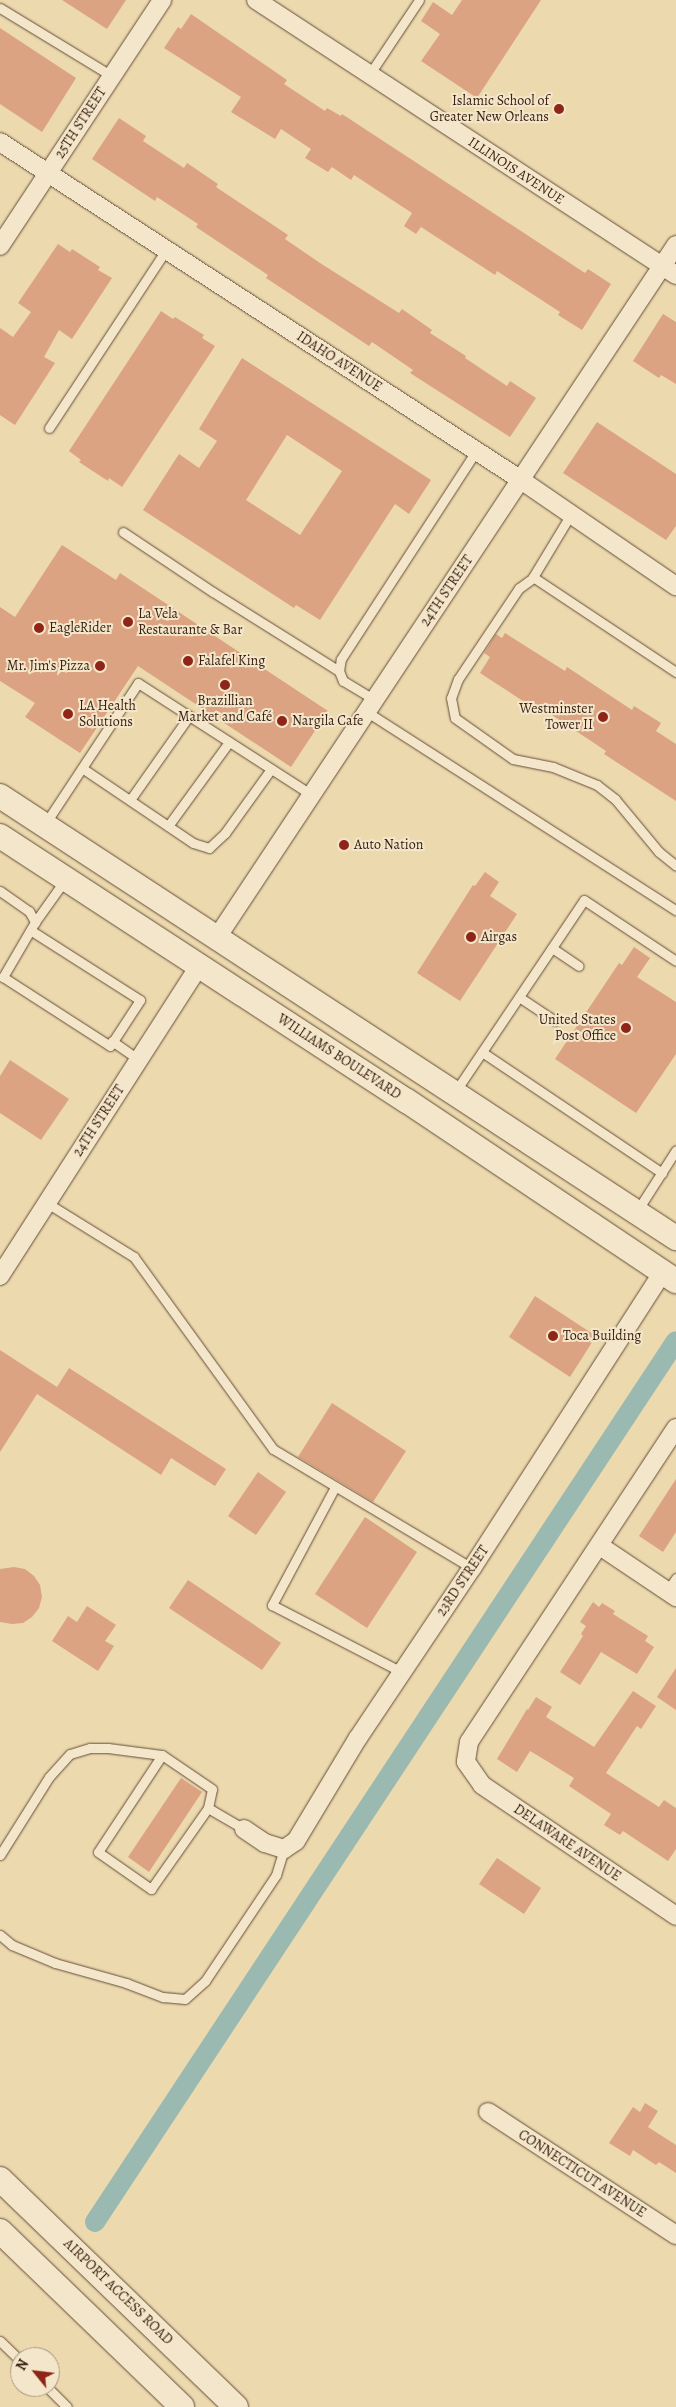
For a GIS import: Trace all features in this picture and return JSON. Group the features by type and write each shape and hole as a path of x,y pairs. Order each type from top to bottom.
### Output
{"main road":[{"path":"0,796 218,936 676,1238"},
{"name":"WILLIAMS BOULEVARD","path":"0,836 670,1276"},
{"path":"114,910 134,911 183,940 201,942 218,936"},
{"path":"199,966 219,964 250,979 287,982"},
{"path":"670,1276 676,1250"},
{"name":"AIRPORT ACCESS ROAD","path":"0,2178 236,2407"},
{"path":"0,2231 182,2407"}],"street":[{"name":"25TH STREET","path":"0,246 162,0"},
{"name":"ILLINOIS AVENUE","path":"256,0 669,270"},
{"name":"IDAHO AVENUE","path":"0,142 521,480 676,586"},
{"name":"24TH STREET","path":"218,936 521,480 669,270 676,245"},
{"name":"24TH STREET","path":"0,1276 199,966"},
{"name":"23RD STREET","path":"284,1849 296,1841 358,1738 670,1276"},
{"path":"673,1589 600,1546 676,1428"},
{"name":"DELAWARE AVENUE","path":"600,1546 469,1742 466,1762 482,1785 676,1916"},
{"path":"244,1829 265,1843 284,1849"},
{"name":"CONNECTICUT AVENUE","path":"488,2112 676,2235"}],"lane":[{"path":"370,75 419,0"},
{"path":"0,8 112,76"},
{"path":"49,428 166,250"},
{"path":"339,671 341,659 476,451"},
{"path":"571,514 533,578 519,588 458,679 451,698 455,718 472,732 513,759 553,766 597,785 616,799 659,852 676,866"},
{"path":"123,532 213,592 339,671 344,681 371,706 676,910"},
{"path":"533,578 676,672"},
{"path":"45,825 138,683 312,795"},
{"path":"130,800 189,716"},
{"path":"168,826 229,742"},
{"path":"82,768 193,843 209,848 225,833 271,769"},
{"path":"0,891 29,910 33,926 140,1000 110,1046 3,976 33,926 66,878"},
{"path":"455,1092 584,900 676,961"},
{"path":"552,948 579,966"},
{"path":"519,997 555,1021"},
{"path":"112,1041 139,1060"},
{"path":"482,1052 662,1173"},
{"path":"636,1212 676,1150"},
{"path":"47,1203 134,1257 273,1449 472,1568"},
{"path":"335,1487 272,1604 402,1672"},
{"path":"0,1855 49,1777 70,1754 90,1748 108,1748 162,1755 212,1789 208,1808 151,1888 98,1852 162,1755"},
{"path":"208,1808 244,1829"},
{"path":"0,1935 12,1945 55,1963 126,1983 163,1997 185,1999 205,1981 276,1875 284,1849"},
{"path":"0,2341 10,2350"},
{"path":"57,2397 67,2407"}],"building":[{"path":"62,0 126,0 107,29"},
{"path":"462,0 541,0 477,98 421,61 440,34 421,21 433,2 452,15"},
{"path":"191,14 287,80 284,84 325,111 327,108 341,116 342,114 585,273 588,269 611,284 582,330 558,315 560,312 497,271 495,275 421,227 416,234 404,226 412,213 354,175 351,180 332,167 328,172 305,158 311,149 281,129 275,139 231,112 241,97 164,48 178,27 181,29"},
{"path":"0,28 76,78 42,132 0,104"},
{"path":"119,118 146,136 143,141 184,168 187,163 218,184 216,187 288,235 285,239 320,263 399,313 402,309 432,330 430,333 507,386 510,381 536,398 510,437 410,373 413,370 372,342 369,346 266,278 268,275 196,227 198,224 157,197 155,201 92,159"},
{"path":"58,244 70,252 72,249 100,267 98,270 112,278 72,339 59,330 44,357 55,363 15,425 0,415 0,328 13,337 31,312 18,303"},
{"path":"161,311 173,319 175,317 204,335 202,338 215,346 122,487 109,478 108,481 79,462 81,460 69,451"},
{"path":"663,314 676,322 676,384 661,375 659,378 633,361"},
{"path":"242,358 431,480 409,514 395,504 320,620 296,605 294,608 143,510 179,454 199,468 217,441 199,429","holes":["287,435 342,471 300,535 246,500"]},
{"path":"597,422 676,474 676,526 666,540 563,473"},
{"path":"62,545 116,580 120,573 328,711 291,767 138,666 80,753 25,717 35,703 0,681 0,607 15,617"},
{"name":"Westminster Tower II","path":"505,633 565,671 567,667 632,710 634,706 661,723 656,731 676,744 676,801 604,754 606,751 534,703 532,707 480,673 490,657 484,653 496,634 502,638"},
{"name":"Airgas","path":"485,872 499,882 490,896 517,914 460,1001 417,973 473,885 475,886"},
{"name":"United States Post Office","path":"634,947 650,958 637,977 676,1002 676,1054 636,1113 555,1059 619,963 622,965"},
{"path":"10,1060 69,1099 41,1140 0,1113 0,1076"},
{"name":"Toca Building","path":"535,1296 596,1336 570,1377 509,1337"},
{"path":"0,1350 57,1387 69,1368 226,1469 215,1486 171,1458 161,1475 37,1394 0,1452"},
{"path":"332,1403 406,1451 373,1502 298,1457"},
{"path":"258,1472 286,1492 256,1535 228,1516"},
{"path":"676,1479 676,1532 663,1552 639,1536"},
{"path":"365,1517 417,1552 367,1628 315,1594"},
{"path":"14,1567 25,1569 34,1576 40,1585 42,1597 39,1608 32,1617 23,1623 12,1624 0,1622 0,1569"},
{"path":"188,1580 281,1643 262,1670 169,1608"},
{"path":"593,1602 599,1607 602,1603 615,1611 613,1614 648,1636 645,1641 654,1647 637,1674 601,1652 580,1685 560,1672 583,1636 581,1634 586,1626 580,1622"},
{"path":"87,1606 116,1625 105,1641 114,1646 98,1671 52,1641 68,1616 77,1622"},
{"path":"676,1668 676,1710 657,1697"},
{"path":"633,1691 656,1706 641,1729 637,1726 606,1773 659,1807 664,1800 676,1808 676,1849 668,1861 623,1831 620,1835 604,1825 611,1814 569,1786 574,1778 530,1751 517,1772 497,1759 536,1697 552,1707 546,1717 594,1747"},
{"path":"181,1778 202,1792 149,1872 128,1857"},
{"path":"497,1858 541,1888 524,1914 479,1884"},
{"path":"645,2103 658,2111 648,2127 676,2145 676,2173 659,2162 656,2165 633,2150 630,2156 609,2143 633,2107 640,2112"}],"waterway":[{"path":"95,2222 676,1341"}],"place":[{"name":"Islamic School of Greater New Orleans","path":"559,109"},
{"name":"La Vela Restaurante & Bar","path":"128,622"},
{"name":"EagleRider","path":"39,628"},
{"name":"Falafel King","path":"188,661"},
{"name":"Mr. Jim's Pizza","path":"100,666"},
{"name":"Brazillian Market and Café","path":"225,685"},
{"name":"LA Health Solutions","path":"68,714"},
{"name":"Westminster Tower II","path":"603,717"},
{"name":"Nargila Cafe","path":"282,721"},
{"name":"Auto Nation","path":"344,845"},
{"name":"Airgas","path":"471,937"},
{"name":"United States Post Office","path":"626,1028"},
{"name":"Toca Building","path":"553,1336"}]}
